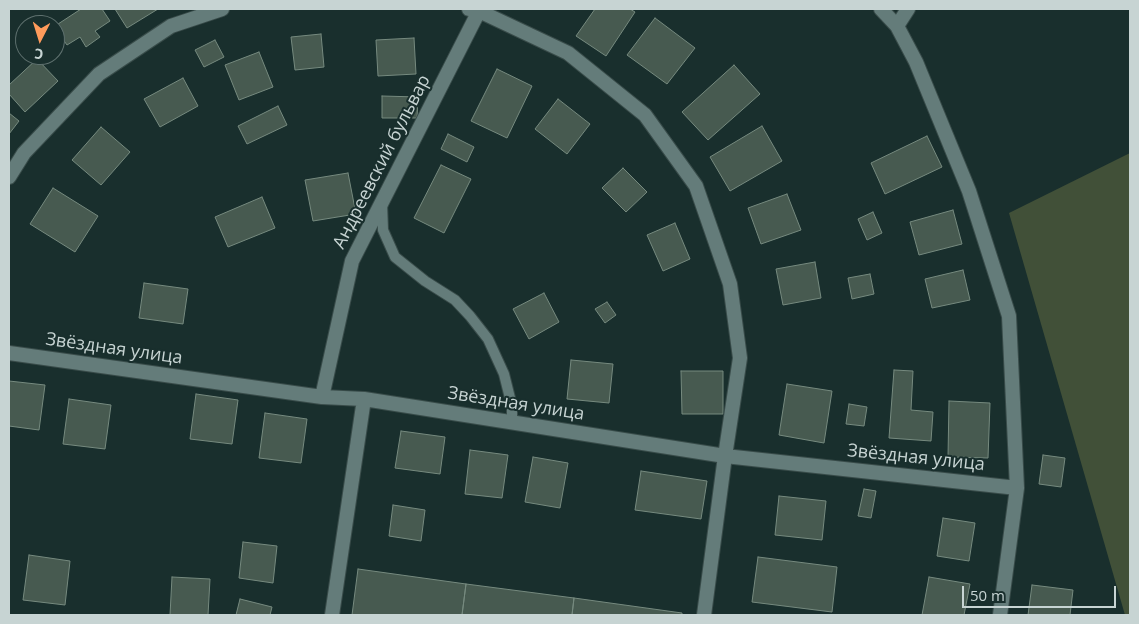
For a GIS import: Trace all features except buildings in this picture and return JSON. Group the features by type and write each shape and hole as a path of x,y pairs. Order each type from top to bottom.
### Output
{"street":[{"path":"9,177 24,153 99,74 171,26 222,9"},
{"path":"881,9 897,26 916,62 969,191 1008,316 1017,488 1000,615"},
{"path":"897,26 908,9"},
{"path":"476,10 568,53 645,115 696,186 730,284 740,358 704,615"},
{"name":"Андреевский бульвар","path":"322,397 352,261 476,10"},
{"name":"Звёздная улица","path":"9,353 322,397 364,399 725,456 1017,488"},
{"path":"332,615 364,399"}],"lane":[{"path":"382,202 383,230 395,257 425,281 455,300 488,339 504,374 512,406 512,422"}],"green space":[{"path":"1130,153 1130,615 1125,615 1009,213"}]}
